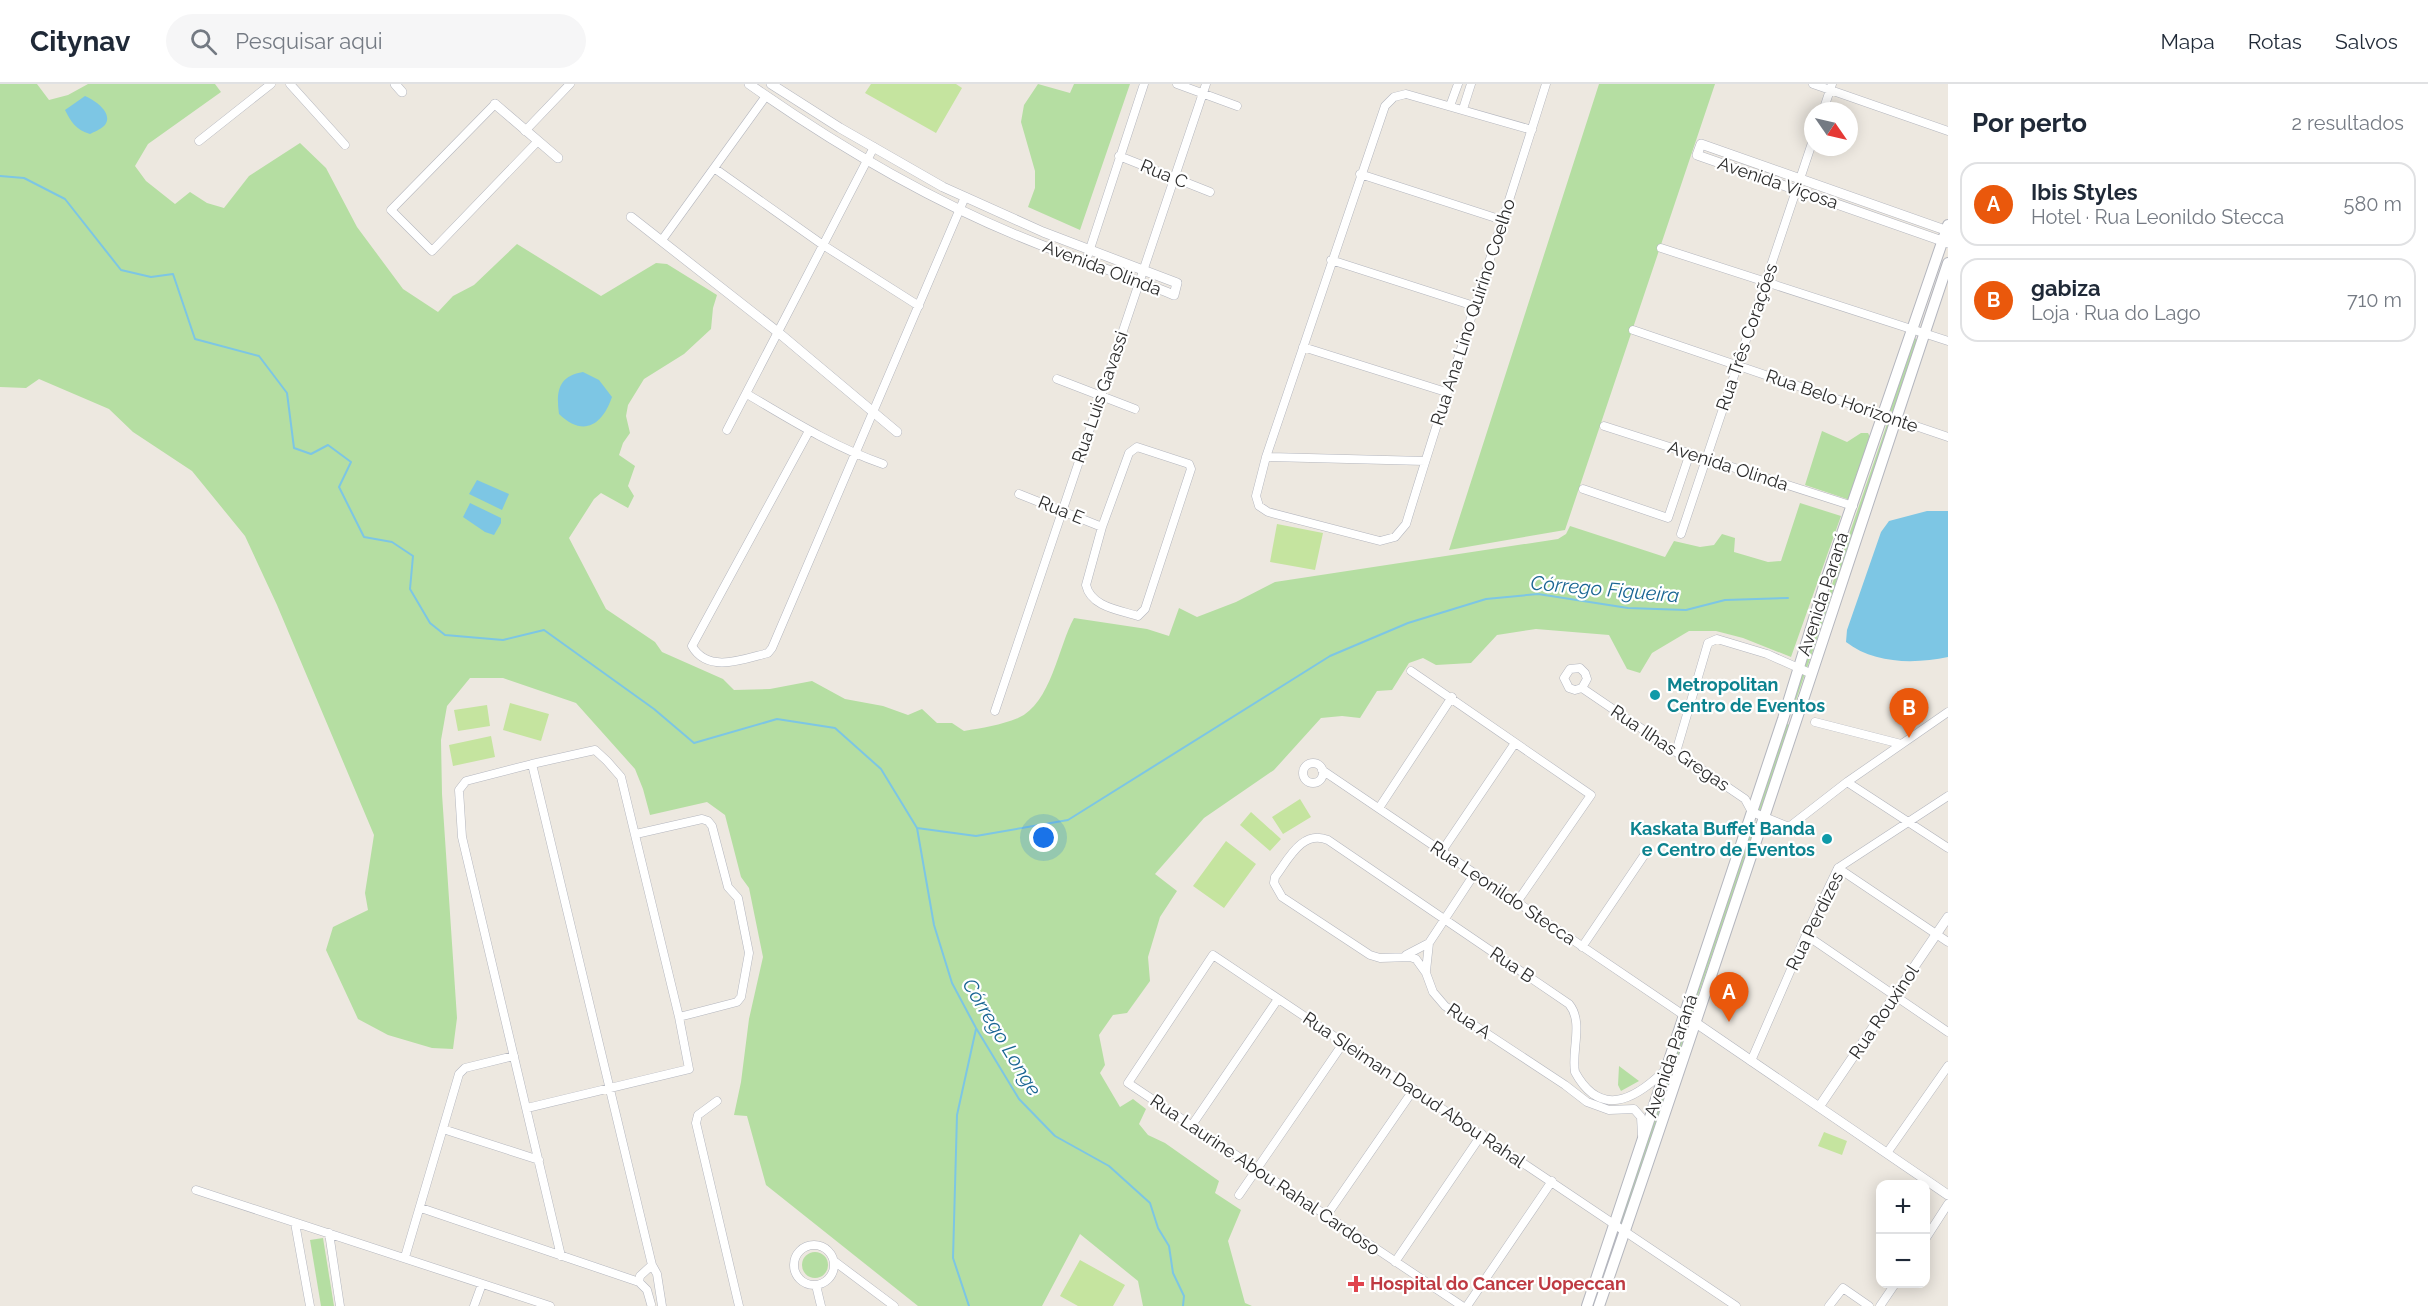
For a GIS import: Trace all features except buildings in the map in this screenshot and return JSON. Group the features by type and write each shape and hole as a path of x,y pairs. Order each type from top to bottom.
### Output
{"main road":[{"name":"Avenida Paraná","path":"1587,1306 1685,1016 1852,506 1947,234"},
{"name":"Avenida Paraná","path":"1599,1306 1696,1023 1948,262"},
{"path":"1685,1016 1696,1023"}],"street":[{"path":"199,141 271,84"},
{"path":"290,84 345,145"},
{"path":"394,84 402,92"},
{"path":"525,131 570,84"},
{"name":"Avenida Olinda","path":"749,84 865,161 961,210 1040,245 1173,295 1177,283 1024,224 943,188 822,116 785,88 771,84"},
{"path":"1086,261 1144,84"},
{"path":"1177,84 1237,106"},
{"name":"Rua Luis Gavassi","path":"995,711 1206,84"},
{"path":"1450,106 1458,84"},
{"path":"1463,109 1471,84"},
{"name":"Rua Ana Lino Quirino Coelho","path":"1266,457 1256,496 1259,506 1268,512 1380,541 1395,537 1406,524 1446,392 1546,84"},
{"path":"1812,84 1831,87 1948,131"},
{"path":"1826,102 1831,87"},
{"path":"1425,461 1266,457 1360,174 1385,106 1394,97 1406,94 1532,130"},
{"path":"662,240 766,96"},
{"path":"538,141 432,250 391,210 495,105 525,131 538,141 558,158"},
{"path":"815,128 822,116"},
{"name":"Avenida Viçosa","path":"1701,144 1800,178 1947,234 1796,188 1697,154 1701,144"},
{"path":"727,430 874,147"},
{"name":"Rua C","path":"1119,156 1210,192"},
{"name":"Rua Três Corações","path":"1681,534 1808,156"},
{"path":"714,168 823,245 919,306"},
{"path":"1360,174 1502,220"},
{"path":"809,430 692,646 695,652 716,663 725,664 768,653 772,648 965,197"},
{"path":"632,217 779,333 897,432"},
{"path":"1661,248 1948,341"},
{"path":"1331,260 1474,306"},
{"name":"Rua Belo Horizonte","path":"1633,330 1948,437"},
{"path":"1303,347 1446,392"},
{"path":"1057,379 1135,409"},
{"path":"747,394 855,454 883,464"},
{"name":"Avenida Olinda","path":"1604,426 1852,506"},
{"path":"1137,447 1189,464 1191,469 1145,609 1138,616 1100,604 1088,594 1086,578 1102,526 1132,449 1137,447"},
{"path":"1582,489 1668,518 1690,453"},
{"name":"Rua E","path":"1019,494 1102,526"},
{"path":"1676,752 1708,643 1712,640 1717,639 1757,651 1812,674"},
{"path":"1411,671 1452,697 1591,795 1517,902"},
{"name":"Rua Ilhas Gregas","path":"1582,688 1745,799 1752,812 1763,818 1789,827 1848,782"},
{"path":"1379,808 1452,697"},
{"path":"1948,712 1848,782 1948,848"},
{"path":"1815,722 1901,744"},
{"path":"1442,851 1515,743"},
{"path":"527,1108 689,1069 679,1017 621,777 595,750 466,781 459,790 462,837 561,1256"},
{"path":"1320,779 1322,770 1319,765 1313,763 1307,765 1303,770 1308,781 1315,783 1320,779 1335,779"},
{"path":"421,1208 639,1282 651,1301 662,1302 657,1274 652,1265 608,1088 532,764"},
{"name":"Rua Leonildo Stecca","path":"1322,770 1685,1016"},
{"name":"Rua Perdizes","path":"1751,1061 1838,868 1948,796"},
{"path":"636,834 702,819 708,821 712,826 728,887 738,898 749,953 741,997 732,1005 679,1017"},
{"name":"Rua B","path":"1402,957 1380,958 1370,955 1278,893 1274,883 1275,877 1298,846 1312,838 1328,840 1569,1004 1575,1014 1574,1067 1578,1078"},
{"path":"1582,947 1647,851"},
{"path":"1838,868 1948,942"},
{"path":"1426,973 1429,943 1475,873"},
{"name":"Rua Rouxinol","path":"1819,1107 1948,917"},
{"path":"1806,935 1948,1032"},
{"path":"1402,957 1429,943"},
{"name":"Rua Sleiman Daoud Abou Rahal","path":"1128,1083 1214,955 1552,1181 1723,1303 1736,1306"},
{"name":"Rua A","path":"1402,957 1416,959 1426,973 1432,992 1445,1006 1595,1107 1609,1110 1629,1109"},
{"path":"1192,1125 1278,999"},
{"path":"1696,1023 1948,1195"},
{"path":"1239,1195 1344,1042"},
{"path":"405,1257 459,1074 465,1068 514,1056"},
{"path":"1887,1153 1948,1066"},
{"path":"1564,1085 1578,1078 1599,1098 1610,1100 1627,1098 1645,1089 1667,1069"},
{"name":"Rua Laurine Abou Rahal Cardoso","path":"1128,1083 1462,1306"},
{"path":"1327,1215 1414,1089"},
{"path":"1627,1098 1629,1109 1634,1109 1641,1117 1642,1142"},
{"path":"717,1101 698,1115 696,1123 739,1306"},
{"path":"443,1129 539,1160"},
{"path":"1395,1262 1482,1134"},
{"path":"1467,1306 1552,1181"},
{"path":"196,1190 550,1306"},
{"path":"1929,1234 1948,1204"},
{"path":"295,1223 310,1306"},
{"path":"329,1233 340,1306"},
{"path":"834,1261 830,1277 816,1285 808,1284 797,1276 794,1262 796,1255 806,1246 813,1244 826,1249 834,1261 894,1306"},
{"path":"639,1282 640,1276 652,1265"},
{"path":"474,1306 482,1284"},
{"path":"816,1285 821,1306"},
{"path":"1829,1306 1843,1287 1869,1306"},
{"path":"1880,1306 1892,1288"}],"green space":[{"path":"0,84 37,84 49,100 68,95 88,84 215,84 221,92 148,144 135,166 146,181 175,204 190,192 207,203 224,208 249,176 300,143 326,168 357,227 403,289 438,312 453,296 474,285 517,244 601,296 656,263 667,264 717,295 711,329 684,354 644,379 628,405 626,416 630,433 619,455 635,466 628,486 634,496 628,508 601,493 594,499 569,538 606,609 655,642 662,652 723,679 734,690 770,689 812,681 845,699 883,706 908,715 922,709 937,723 952,723 964,731 1005,723 1029,711 1046,688 1074,618 1147,629 1169,636 1179,608 1197,617 1236,602 1275,582 1558,539 1566,534 1570,526 1665,557 1674,541 1700,547 1714,545 1722,534 1735,538 1734,552 1768,562 1781,561 1800,503 1841,516 1791,657 1743,638 1716,631 1689,631 1652,653 1640,673 1627,669 1609,635 1536,629 1497,635 1471,663 1436,665 1423,658 1409,663 1392,690 1377,691 1360,718 1342,716 1321,718 1274,770 1204,818 1155,874 1177,891 1160,917 1148,957 1150,981 1127,1013 1113,1015 1099,1035 1105,1065 1100,1073 1120,1107 1133,1099 1146,1109 1139,1124 1148,1135 1165,1143 1219,1181 1215,1193 1241,1210 1228,1241 1245,1303 1252,1306 1143,1306 1138,1281 1080,1234 1042,1306 918,1306 766,1185 747,1116 734,1115 741,1082 749,1019 763,957 749,888 741,877 725,815 707,802 650,815 635,769 576,703 503,678 470,678 447,706 441,740 442,794 457,1018 453,1049 432,1048 388,1035 358,1019 326,950 333,927 368,910 365,893 374,835 277,605 245,536 192,471 133,432 109,409 39,379 26,388 0,387"},
{"path":"871,84 956,84 962,88 936,133 865,93"},
{"path":"1038,84 1070,93 1074,84 1130,84 1080,230 1028,207 1035,188 1035,171 1021,122 1024,105"},
{"path":"1599,84 1715,84 1565,530 1449,550"},
{"path":"1915,338 1918,341 1894,412 1892,412 1890,410"},
{"path":"1887,424 1889,427 1792,712 1789,710"},
{"path":"1822,431 1847,442 1861,433 1868,433 1871,439 1850,500 1805,485"},
{"path":"1277,524 1323,533 1315,570 1270,562"},
{"path":"510,703 549,714 541,741 503,730"},
{"path":"487,705 490,726 458,731 454,710"},
{"path":"1787,724 1790,725 1761,812 1757,812"},
{"path":"491,736 495,757 453,766 449,745"},
{"path":"1300,799 1311,817 1283,834 1272,817"},
{"path":"1251,812 1281,839 1270,851 1240,825"},
{"path":"1754,821 1757,824 1691,1016 1689,1014"},
{"path":"1226,841 1256,864 1224,908 1193,886"},
{"path":"1683,1030 1687,1032 1623,1224 1619,1222"},
{"path":"1619,1066 1639,1081 1621,1091 1618,1085"},
{"path":"1824,1132 1847,1141 1842,1155 1818,1146"},
{"path":"323,1238 334,1306 321,1306 310,1240"},
{"path":"815,1252 824,1256 828,1265 824,1274 815,1278 806,1274 802,1265 806,1256"},
{"path":"1080,1260 1125,1285 1113,1306 1078,1306 1060,1296"}],"water":[{"path":"85,96 98,104 107,117 104,126 90,134 74,125 65,110"},
{"path":"583,372 599,380 612,397 603,415 591,425 584,426 576,425 559,414 558,399 560,386 564,381 568,377"},
{"path":"477,480 509,494 502,510 469,494"},
{"path":"470,503 501,518 501,523 494,535 485,532 463,517"},
{"path":"1927,511 1948,511 1948,657 1909,661 1869,655 1846,642 1847,630 1881,532 1889,521"}],"waterway":[{"name":"Córrego Figueira","path":"0,176 24,178 65,199 121,270 151,277 173,274 195,339 259,356 287,393 294,448 311,454 328,445 351,462 339,487 364,537 392,542 413,556 410,589 430,623 445,635 503,640 544,630 654,709 694,743 777,719 835,728 881,769 917,828 976,836 1068,820 1330,656 1408,623 1486,599 1538,594 1628,608 1686,610 1725,600 1788,598"},
{"name":"Córrego Longe","path":"917,828 934,925 952,983 976,1028 1019,1099 1055,1136 1109,1166 1150,1203 1158,1228 1169,1246 1173,1273 1184,1296 1183,1306"},
{"path":"969,1306 953,1258 957,1115 976,1029"}],"place":[{"name":"Metropolitan Centro de Eventos","path":"1655,695"},
{"name":"gabiza","path":"1909,738"},
{"name":"Kaskata Buffet Banda e Centro de Eventos","path":"1827,839"},
{"name":"Ibis Styles","path":"1729,1022"},
{"name":"Hospital do Cancer Uopeccan","path":"1356,1284"}]}
